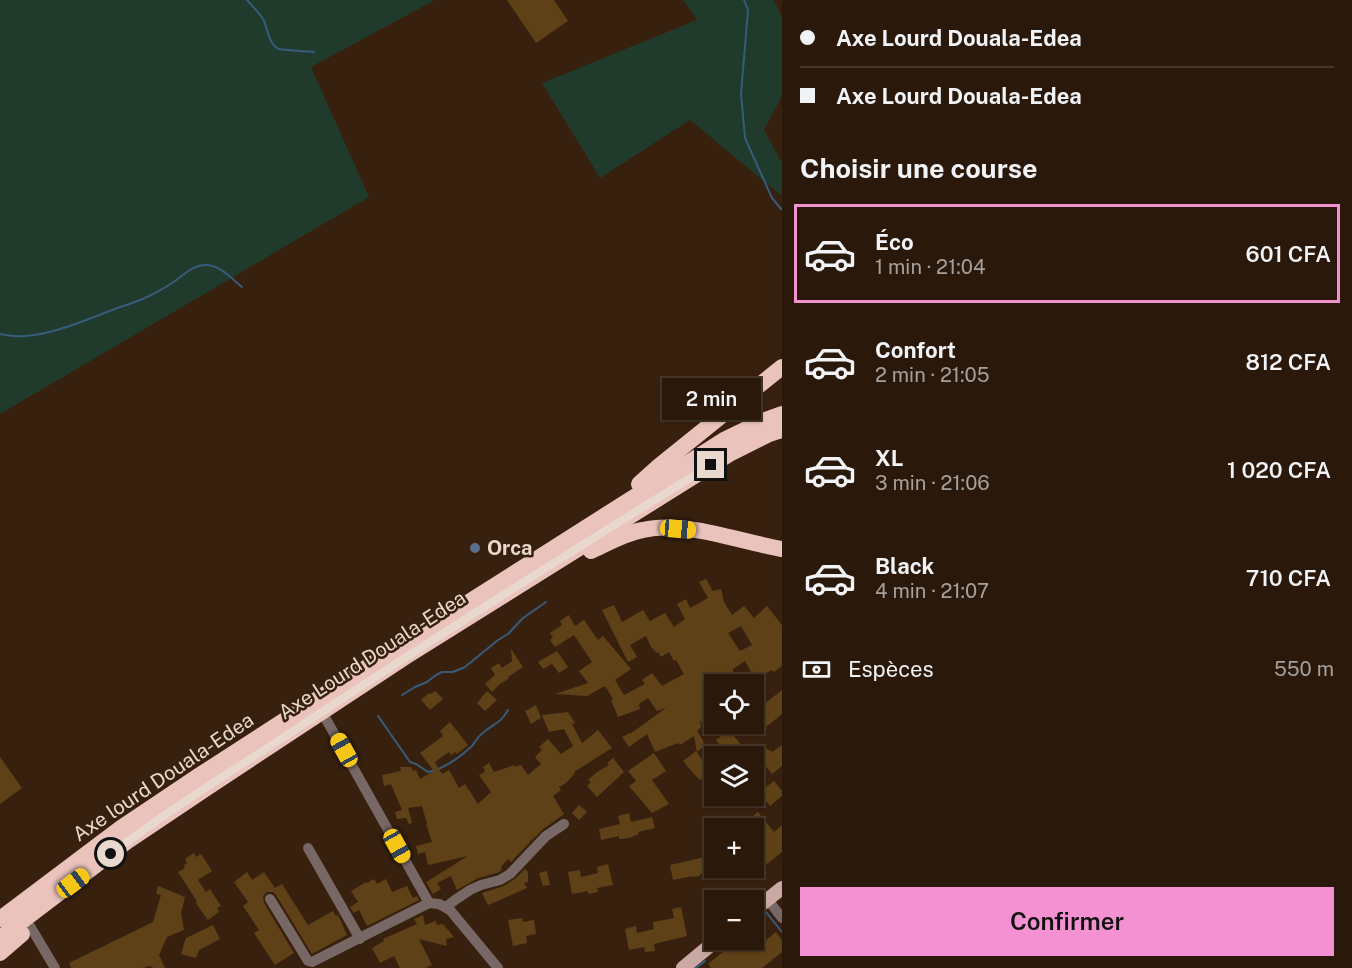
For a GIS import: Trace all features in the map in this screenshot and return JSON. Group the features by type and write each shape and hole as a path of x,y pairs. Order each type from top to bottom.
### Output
{"highway":[{"path":"603,517 659,466 782,367"},
{"name":"Axe lourd Douala-Edea","path":"0,919 49,891 121,828 409,639 724,440 782,414"},
{"name":"Axe Lourd Douala-Edea","path":"0,938 49,891 405,657 730,453 782,430"},
{"path":"535,575 618,539 642,530 661,527 694,530 782,549"},
{"path":"0,911 49,891"},
{"path":"0,953 30,926 49,891"}],"main road":[{"path":"764,903 782,888"},
{"path":"683,968 705,950"}],"street":[{"path":"322,712 429,903"},
{"path":"446,907 470,890 500,880 510,874 546,836 564,824"},
{"path":"308,848 360,939"},
{"path":"270,899 308,961 312,962 360,939 429,903 439,904 450,910 498,968"},
{"path":"768,900 782,918"},
{"path":"30,926 55,968"}],"green space":[{"path":"0,0 435,0 311,67 369,197 0,414"},
{"path":"683,0 774,0 782,18 782,96 764,130 782,163 782,196 690,120 600,178 542,83 697,20"}],"building":[{"path":"507,0 554,0 568,21 536,43"},
{"path":"706,579 713,591 721,589 724,602 732,615 744,606 754,618 767,606 782,625 782,666 774,672 772,670 764,674 752,674 745,661 733,669 730,674 704,674 704,725 700,720 701,727 697,731 704,746 697,752 694,736 680,745 678,743 655,752 647,734 629,747 622,737 630,734 666,708 657,711 648,698 639,704 640,709 618,717 611,700 613,699 605,686 587,696 555,694 588,683 579,671 592,662 574,635 555,647 550,640 553,637 550,633 562,625 560,621 569,615 575,626 584,620 598,640 603,636 631,669 615,680 624,695 645,684 642,680 652,673 662,686 684,674 669,652 661,657 651,647 646,636 630,645 637,657 628,662 602,610 614,605 622,622 643,610 650,621 665,613 674,627 685,619 677,604 686,599 690,608 708,598 699,582","holes":["741,626 752,645 740,651 728,633"]},
{"path":"511,649 523,667 492,692 485,684 495,675 491,668 499,663 502,668 512,661"},
{"path":"557,651 568,667 559,673 552,664 543,669 538,662"},
{"path":"782,690 782,714 764,729 764,704"},
{"path":"435,691 443,699 430,710 421,700"},
{"path":"487,691 497,700 485,711 477,703"},
{"path":"536,705 541,718 531,724 525,711"},
{"path":"568,712 575,723 572,724 582,743 598,730 612,748 574,772 566,783 559,787 561,790 553,796 564,814 531,841 530,837 530,842 511,862 508,859 501,867 502,870 478,878 457,890 451,876 437,883 441,889 433,894 426,882 468,856 428,865 425,852 418,854 416,846 432,842 422,806 408,808 412,823 409,824 406,818 397,819 395,812 402,810 391,784 384,786 382,775 401,771 400,767 411,767 413,771 416,770 420,779 434,771 420,753 443,736 440,731 450,722 468,745 457,754 455,752 452,755 449,752 435,762 442,774 449,770 459,788 465,784 478,804 491,792 479,775 485,772 483,767 489,763 494,772 521,765 528,775 541,764 535,757 542,750 539,747 548,739 561,754 573,746 564,729 549,732 542,715"},
{"path":"724,734 732,734 742,746 721,746 716,740"},
{"path":"763,744 772,752 782,745 782,766 772,774 764,764 764,746 761,746"},
{"path":"696,751 704,762 704,782 700,780 683,761"},
{"path":"654,753 666,771 652,780 669,804 652,813 629,786 636,781 628,771"},
{"path":"0,757 22,788 0,804"},
{"path":"613,758 624,772 597,797 587,786 591,782 588,780 609,765 607,763"},
{"path":"774,781 782,791 782,796 770,806 764,798 764,788"},
{"path":"579,805 587,812 579,820 572,813"},
{"path":"758,812 763,818 750,818"},
{"path":"629,813 631,822 652,817 655,828 638,832 639,834 629,838 619,839 619,836 601,840 599,829 620,824 618,816"},
{"path":"764,820 774,832 782,825 782,852 767,864 764,860"},
{"path":"194,853 196,857 201,854 212,871 198,880 206,892 210,889 221,906 217,908 219,912 208,920 178,872 185,868 184,865 187,863 185,859"},
{"path":"704,857 704,873 700,876 673,880 670,865"},
{"path":"608,864 613,885 597,888 598,892 572,894 568,872 580,870 581,877 598,873 597,867"},
{"path":"525,869 528,872 528,882 524,883 527,888 488,905 482,893 504,886"},
{"path":"547,871 550,885 543,886 539,873"},
{"path":"247,872 252,880 264,872 275,888 282,884 308,925 333,911 336,916 338,915 347,935 312,954 276,895 273,892 267,892 263,896 264,903 294,953 275,965 254,933 259,930 243,906 248,902 234,882"},
{"path":"374,879 377,884 386,879 392,892 407,886 413,898 417,896 419,900 367,926 359,910 354,913 350,907 358,902 351,891"},
{"path":"158,886 185,897 181,913 184,930 167,937 159,955 165,968 149,966 143,968 71,968 69,963 153,922 161,895 156,894"},
{"path":"681,907 687,936 654,944 655,951 645,952 644,947 629,950 625,929 636,926 637,933 654,929 653,922 674,918 672,909"},
{"path":"423,915 425,925 436,921 437,925 443,924 454,937 446,939 447,946 419,939 432,965 426,968 400,968 394,956 380,963 372,948 384,941 383,939 417,924 414,919"},
{"path":"522,918 523,922 534,920 536,934 526,936 527,943 513,946 508,920"},
{"path":"213,925 220,939 199,950 196,958 181,954 186,938"},
{"path":"776,932 782,940 782,952 762,968 711,968 708,964 725,950 764,950 764,942"}],"waterway":[{"path":"247,0 263,19 270,40 275,47 314,52"},
{"path":"744,0 748,10 741,94 745,138 772,198 782,210"},
{"path":"0,334 27,336 72,325 146,297 202,265 217,268 242,287"},
{"path":"402,695 442,672 453,672 465,667 508,634 523,618 546,602"},
{"path":"378,716 410,762 428,772 446,765 462,754 508,710"},
{"path":"766,912 782,932"},
{"path":"696,968 705,961"}],"place":[{"name":"Orca","path":"475,548"}],"route":[{"path":"111,854 405,657 711,465"}]}
